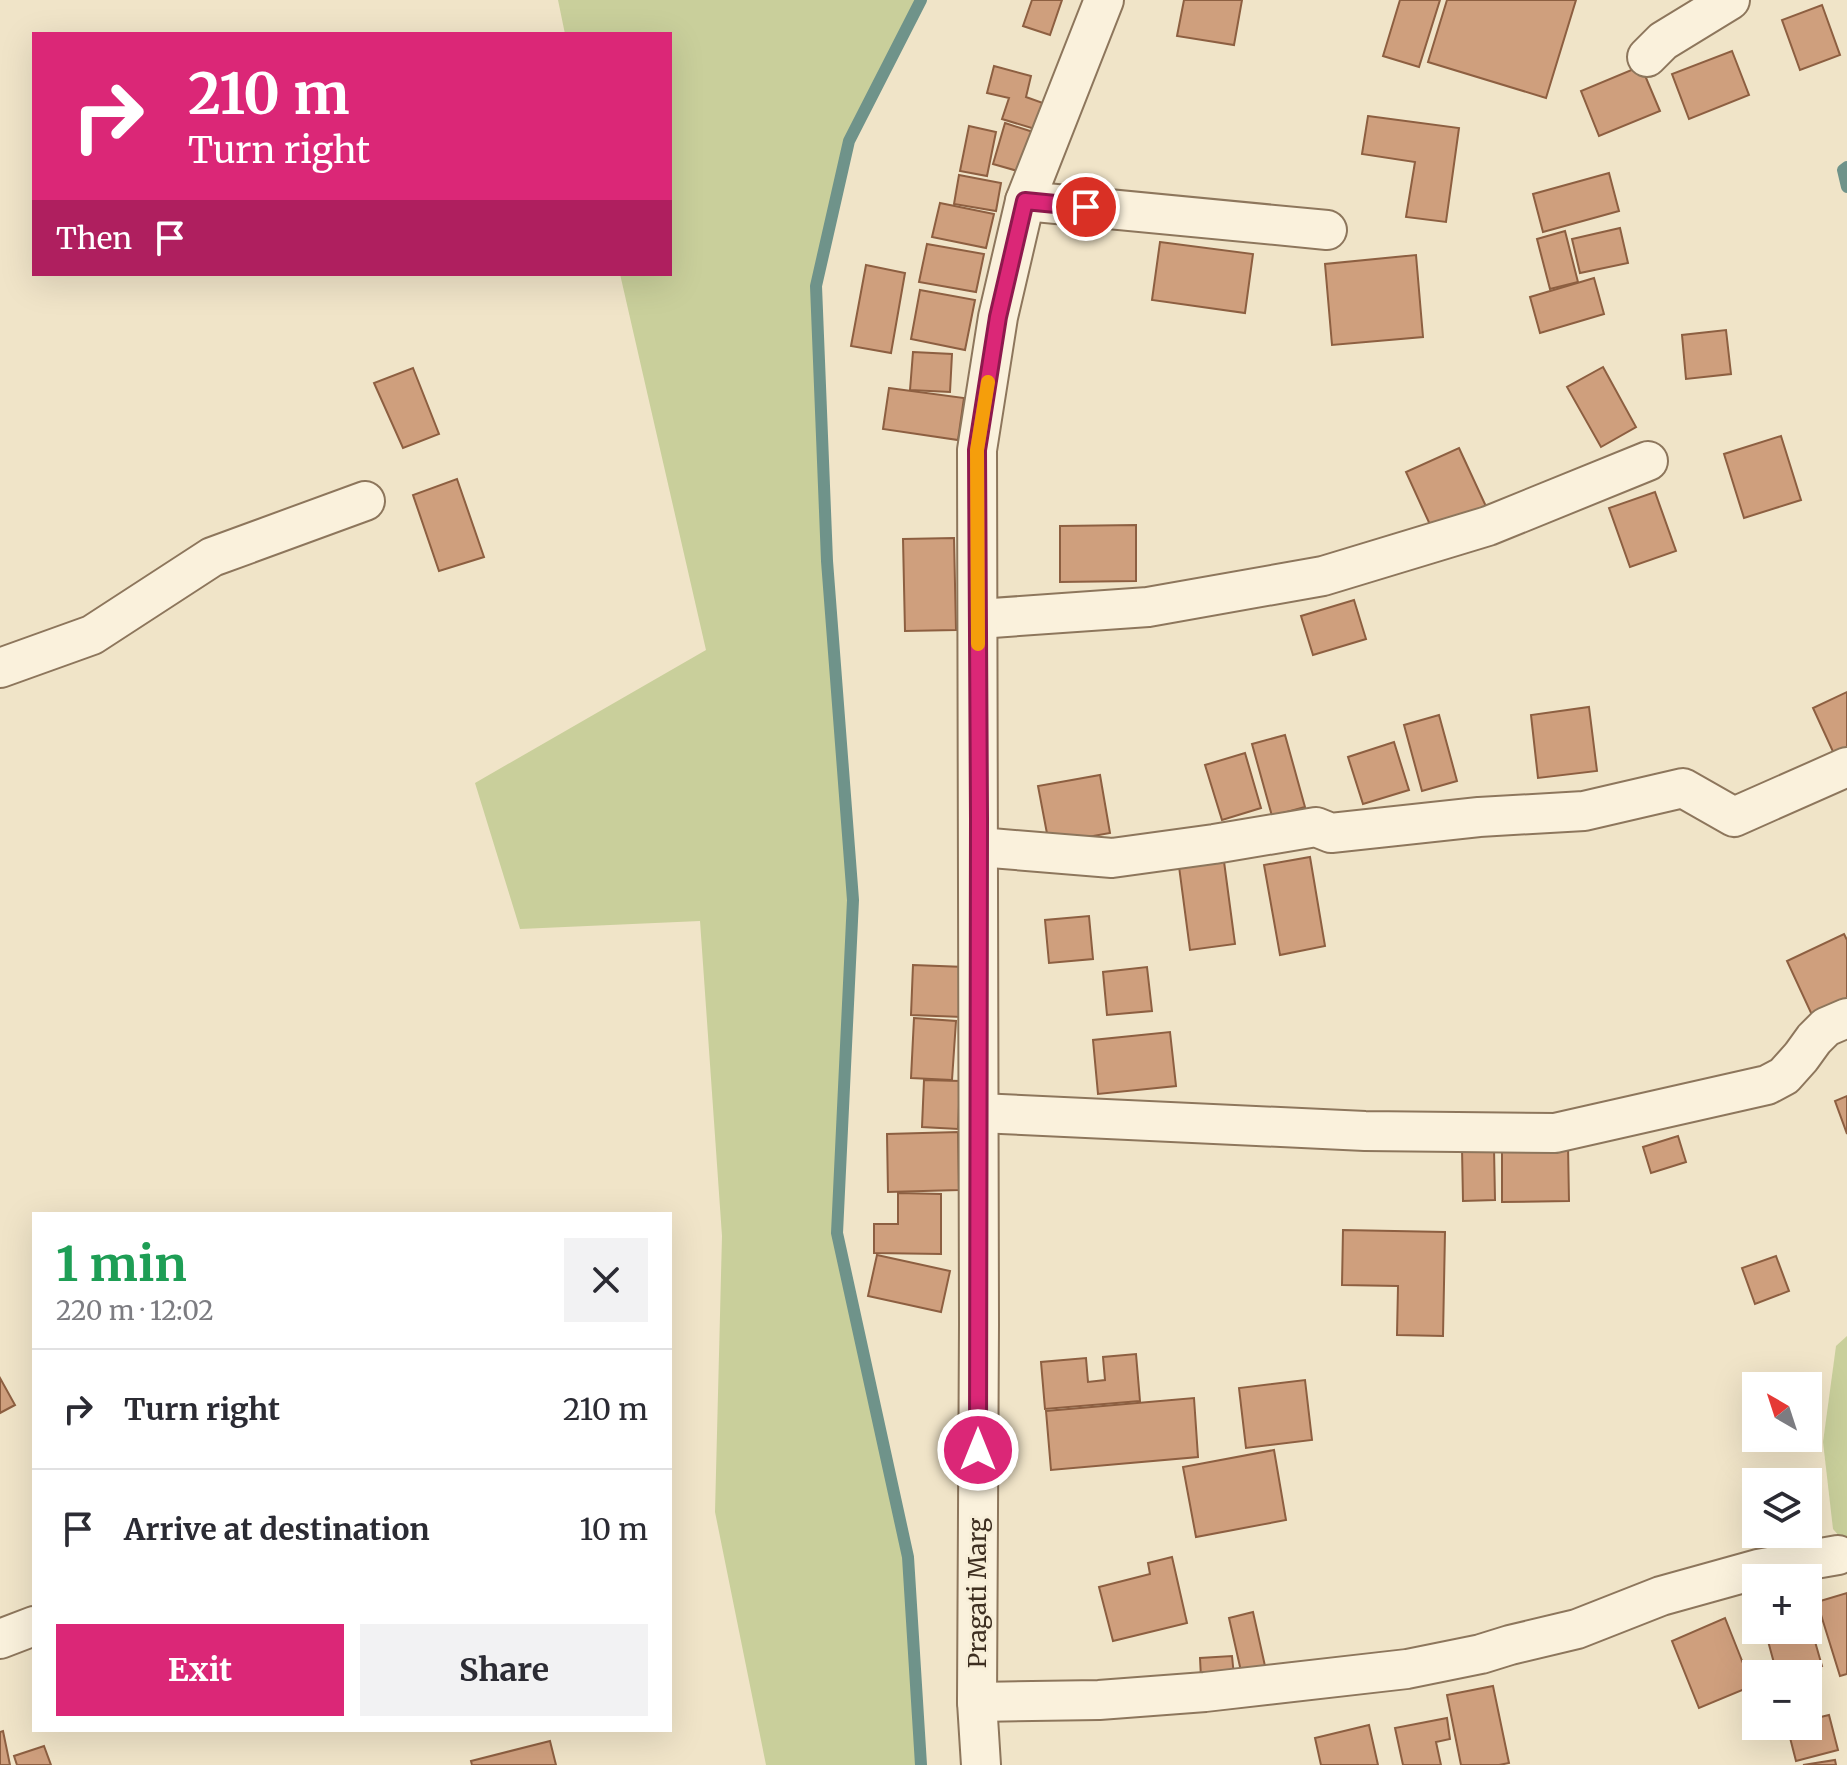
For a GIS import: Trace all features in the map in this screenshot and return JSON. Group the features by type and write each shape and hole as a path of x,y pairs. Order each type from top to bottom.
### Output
{"street":[{"name":"Pragati Marg","path":"981,1765 977,1702 977,450 998,317 1025,201 1104,0"},
{"path":"1647,57 1663,41 1730,0"},
{"path":"1025,201 1327,230"},
{"path":"978,619 1148,607 1323,576 1488,526 1648,461"},
{"path":"0,668 92,635 212,557 365,501"},
{"path":"979,847 1112,858 1316,827 1331,833 1479,817 1584,811 1683,788 1734,817 1847,767"},
{"path":"979,1113 1365,1131 1555,1133 1767,1085 1784,1076 1826,1027 1847,1018"},
{"path":"977,1702 1099,1700 1205,1692 1407,1669 1577,1629 1661,1596 1758,1569 1838,1555"},
{"path":"0,1639 32,1627"}],"green space":[{"path":"558,0 921,0 849,141 816,286 827,561 853,900 837,1233 908,1557 921,1765 766,1765 715,1512 722,1236 700,921 520,929 475,783 706,650 620,276 672,276 672,32 565,32"},
{"path":"1847,1336 1847,1545 1833,1529 1823,1442 1836,1346"}],"building":[{"path":"1032,0 1062,0 1050,35 1023,26"},
{"path":"1184,0 1242,0 1234,45 1177,36"},
{"path":"1400,0 1440,0 1419,67 1383,56"},
{"path":"1447,0 1576,0 1546,98 1428,62"},
{"path":"1822,5 1840,55 1800,70 1782,20"},
{"path":"1732,51 1749,95 1689,119 1672,74"},
{"path":"994,66 1031,76 1026,97 1043,103 1035,129 1002,119 1009,98 987,93"},
{"path":"1641,66 1660,111 1599,136 1581,91"},
{"path":"1368,116 1459,128 1446,222 1406,217 1415,162 1362,154"},
{"path":"1005,123 1033,132 1021,172 993,164"},
{"path":"969,126 996,132 987,176 960,171"},
{"path":"1609,173 1619,211 1543,232 1533,194"},
{"path":"959,175 1001,183 996,211 954,204"},
{"path":"940,203 994,214 986,248 932,237"},
{"path":"1620,228 1628,263 1580,273 1572,239"},
{"path":"1565,231 1578,282 1550,289 1537,239"},
{"path":"1160,242 1253,254 1245,313 1152,300"},
{"path":"927,244 984,254 976,292 919,282"},
{"path":"1416,255 1423,337 1332,345 1325,264"},
{"path":"866,265 905,273 891,353 851,346"},
{"path":"1594,278 1604,314 1540,333 1530,297"},
{"path":"920,290 975,300 965,350 911,339"},
{"path":"1726,330 1731,374 1686,379 1682,335"},
{"path":"913,352 952,354 950,392 910,390"},
{"path":"1603,367 1636,427 1601,447 1567,387"},
{"path":"413,368 439,434 403,448 374,383"},
{"path":"889,388 964,398 958,440 883,429"},
{"path":"1781,436 1801,500 1744,518 1724,454"},
{"path":"1459,448 1490,515 1437,540 1406,472"},
{"path":"457,479 484,557 439,571 413,495"},
{"path":"1655,492 1676,551 1630,567 1609,508"},
{"path":"1136,525 1136,581 1060,582 1060,526"},
{"path":"954,538 956,630 905,631 903,539"},
{"path":"1354,600 1366,639 1313,655 1301,616"},
{"path":"1847,692 1847,751 1835,756 1813,708"},
{"path":"1589,707 1597,771 1538,778 1531,715"},
{"path":"1439,715 1457,781 1422,791 1404,725"},
{"path":"1285,735 1305,807 1272,816 1252,744"},
{"path":"1394,742 1409,790 1363,804 1348,757"},
{"path":"1245,753 1261,808 1222,820 1205,765"},
{"path":"1100,775 1110,833 1049,844 1038,786"},
{"path":"1223,854 1235,944 1190,950 1178,859"},
{"path":"1310,857 1325,946 1280,955 1264,865"},
{"path":"1089,916 1093,959 1049,963 1045,920"},
{"path":"1844,934 1847,940 1847,999 1812,1015 1787,961"},
{"path":"913,965 965,967 962,1017 911,1015"},
{"path":"1147,967 1152,1011 1107,1015 1103,972"},
{"path":"914,1018 956,1021 952,1080 911,1078"},
{"path":"1170,1032 1176,1086 1098,1094 1093,1040"},
{"path":"924,1080 960,1081 958,1129 922,1127"},
{"path":"1847,1096 1847,1134 1835,1101"},
{"path":"958,1132 959,1190 888,1192 887,1134"},
{"path":"1678,1136 1686,1162 1651,1173 1643,1147"},
{"path":"1568,1145 1569,1201 1502,1202 1502,1146"},
{"path":"1462,1148 1494,1148 1495,1200 1463,1201"},
{"path":"898,1193 941,1194 941,1254 874,1253 874,1224 898,1224"},
{"path":"1343,1230 1445,1232 1443,1336 1397,1335 1398,1286 1342,1285"},
{"path":"877,1255 950,1271 941,1312 868,1296"},
{"path":"1776,1256 1789,1291 1755,1304 1742,1268"},
{"path":"1136,1354 1140,1401 1045,1409 1041,1362 1086,1358 1088,1382 1105,1380 1103,1357"},
{"path":"0,1378 15,1405 0,1413"},
{"path":"1305,1380 1312,1440 1246,1448 1239,1388"},
{"path":"1194,1398 1198,1457 1051,1470 1046,1411"},
{"path":"1274,1450 1286,1520 1196,1537 1183,1467"},
{"path":"1172,1557 1187,1623 1113,1641 1099,1587 1150,1574 1148,1563"},
{"path":"1847,1593 1847,1674 1840,1676 1822,1618 1822,1600"},
{"path":"1253,1612 1267,1675 1243,1680 1229,1618"},
{"path":"1725,1618 1742,1661 1742,1690 1699,1708 1672,1641"},
{"path":"1769,1644 1816,1644 1820,1660 1773,1660"},
{"path":"1232,1656 1234,1676 1201,1678 1200,1658"},
{"path":"1493,1686 1509,1763 1461,1765 1447,1695"},
{"path":"1829,1715 1838,1750 1796,1761 1791,1740 1822,1740 1822,1717"},
{"path":"1447,1718 1450,1739 1436,1742 1441,1765 1403,1765 1395,1728"},
{"path":"1369,1725 1378,1765 1321,1765 1315,1738"},
{"path":"3,1731 10,1765 0,1765 0,1732"},
{"path":"550,1741 556,1765 472,1765 471,1761"},
{"path":"44,1746 51,1765 17,1765 14,1756"},
{"path":"1835,1760 1836,1765 1803,1765"}],"waterway":[{"path":"921,0 849,141 816,286 827,561 853,900 837,1233 908,1557 921,1765"},
{"path":"1847,167 1843,170 1847,187"}],"slow traffic":[{"path":"978,644 977,450 988,382"}],"route":[{"path":"978,1450 977,450 998,317 1025,201 1086,207"}]}
